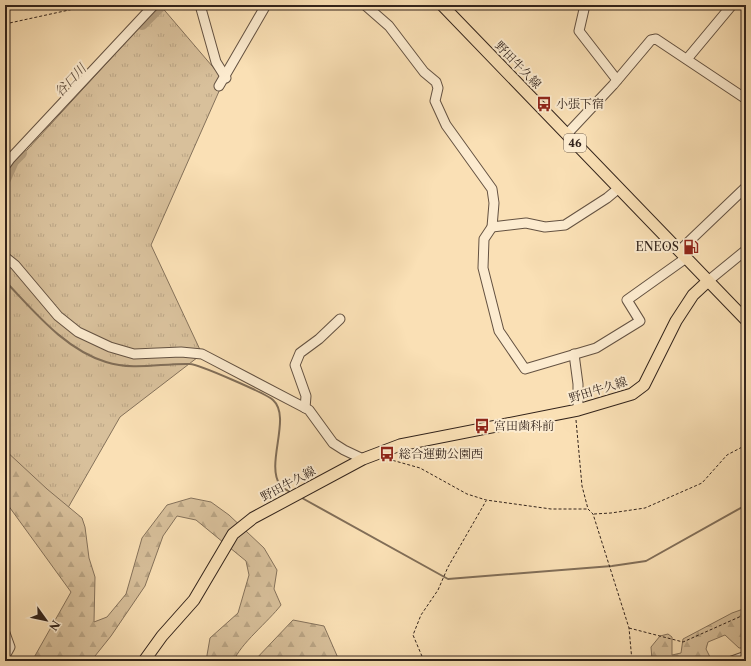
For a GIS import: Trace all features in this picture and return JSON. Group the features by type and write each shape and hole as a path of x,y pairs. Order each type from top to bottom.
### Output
{"main road":[{"name":"野田牛久線","path":"144,661 162,636 194,600 230,539 240,526 363,459 377,453 426,440 576,411 626,397 639,390 649,376 679,317 693,296 708,281 442,5"},
{"path":"708,281 746,320"}],"street":[{"path":"7,160 154,5"},
{"path":"200,5 216,62 226,78"},
{"path":"219,86 226,78 266,5"},
{"path":"365,5 389,26 424,72 436,82 438,88 435,101 446,125 492,189 494,203 492,227 484,239 483,268 499,331 525,369 596,348 640,321 627,300 682,254 746,187"},
{"path":"585,5 579,31 617,80"},
{"path":"687,59 732,5"},
{"path":"567,134 617,80 651,40 656,39 746,99"},
{"path":"492,227 526,223 545,227 565,225 591,209 619,188"},
{"path":"708,281 746,250"},
{"path":"5,257 15,265 58,316 78,332 110,347 134,354 181,352 202,354 309,410 333,442 344,450 363,459"},
{"path":"305,408 306,396 295,365 300,353 319,339 340,319"},
{"path":"574,354 578,384 576,411"},
{"path":"5,633 10,647 5,656"},
{"path":"732,661 746,656"}],"path":[{"path":"5,24 92,5"},
{"path":"576,411 582,486 588,509 593,514 629,628 632,661"},
{"path":"593,514 645,508 702,483 727,455 746,445"},
{"path":"377,453 391,461 420,468 467,494 486,500 551,509 588,509"},
{"path":"424,661 413,635 421,615 438,590 448,567 486,500"},
{"path":"629,628 683,642 702,632 746,614"}],"green space":[{"path":"160,5 224,80 151,245 202,354 120,417 61,520 5,471 5,174"},
{"path":"5,450 47,489 82,518 85,527 89,558 95,577 94,622 107,617 126,594 142,538 167,505 191,498 211,502 229,515 264,548 277,570 274,589 281,605 248,640 234,661 206,661 210,638 238,613 249,575 246,561 196,520 177,516 163,536 145,586 111,636 91,661 32,661 71,592 5,501"},
{"path":"746,608 746,648 739,648 725,635 708,642 706,649 712,661 652,660 651,647 660,636 668,634 672,637 672,655 681,653 683,639 732,613"},
{"path":"293,620 324,626 338,658 344,661 254,661"}],"waterway":[{"name":"谷口川","path":"142,24 161,5"},
{"name":"谷口川","path":"5,179 13,161 21,153"},
{"path":"5,281 63,339 91,356 116,365 127,366 180,364 196,365 246,386 273,400 278,408 280,418 275,465 276,476 280,485 290,492"},
{"path":"302,498 448,579 612,566 646,561 746,505"}],"place":[{"name":"小張下宿","path":"544,104"},
{"name":"ENEOS","path":"691,247"},
{"name":"宮田歯科前","path":"482,426"},
{"name":"総合運動公園西","path":"387,454"}]}
